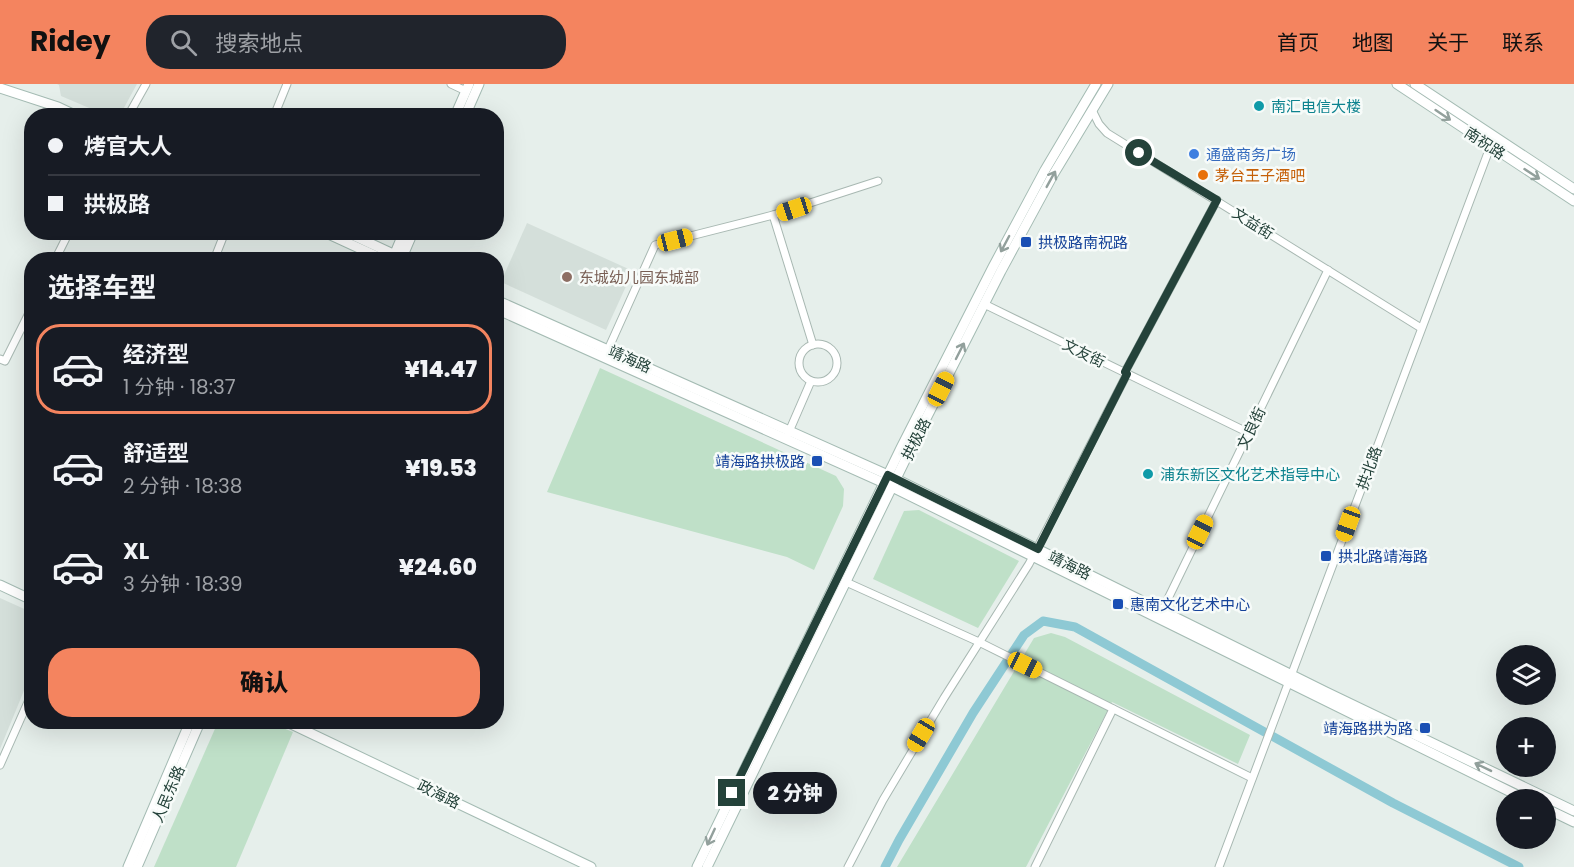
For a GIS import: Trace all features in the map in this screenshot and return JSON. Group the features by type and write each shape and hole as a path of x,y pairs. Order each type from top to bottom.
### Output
{"main road":[{"path":"468,108 479,84"},
{"name":"拱极路","path":"697,867 890,481 998,257 1096,84"},
{"name":"拱极路","path":"707,867 846,582 890,481 1053,175 1108,84"},
{"name":"南祝路","path":"1397,84 1574,201"},
{"name":"南祝路","path":"1415,84 1574,189"},
{"path":"459,108 468,87"},
{"path":"0,88 57,108"},
{"path":"341,240 368,252"},
{"path":"362,240 387,252"},
{"name":"靖海路","path":"504,304 606,353"},
{"name":"靖海路","path":"504,312 741,410 1290,678 1506,789"},
{"path":"0,585 24,596"},
{"name":"靖海路","path":"1290,678 1574,811"},
{"name":"人民东路","path":"128,867 187,729"},
{"name":"人民东路","path":"137,867 197,729"},
{"name":"政海路","path":"302,729 591,867"},
{"path":"1556,813 1574,822"}],"street":[{"path":"132,108 146,84"},
{"path":"277,108 287,84"},
{"path":"451,84 468,87"},
{"name":"文益街","path":"1092,110 1107,133 1422,328"},
{"name":"拱北路","path":"1219,867 1494,137"},
{"path":"606,353 655,245 773,215 878,181"},
{"path":"848,867 905,763 1036,553 1126,373 1217,200"},
{"path":"773,215 813,345"},
{"name":"文良街","path":"1160,614 1328,270"},
{"name":"文友街","path":"984,304 1249,433"},
{"path":"0,359 5,362 24,324"},
{"path":"813,345 821,345 831,350 835,354 837,365 836,371 828,379 818,382 811,381 800,370 799,359 805,349 813,345"},
{"path":"788,434 811,381"},
{"path":"846,582 979,642 1252,778"},
{"path":"1035,867 1113,709"},
{"path":"0,765 24,711"}],"shaded area":[{"path":"57,84 137,84 124,108 89,108 61,96"},
{"name":"东城幼儿园东城部","path":"527,223 633,271 606,330 504,283 504,275"},
{"path":"0,598 24,609 24,690 0,749"}],"green space":[{"path":"600,368 836,476 844,489 843,506 814,570 787,557 547,492"},
{"path":"919,510 1019,561 978,628 873,579 904,511"},
{"path":"1051,633 1065,637 1250,735 1238,764 1112,702 1026,867 897,867 1034,638"},
{"path":"215,729 286,729 293,732 236,867 154,867"}],"waterway":[{"path":"885,867 973,713 1024,635 1043,621 1075,627 1393,803 1519,867"}],"place":[{"name":"南汇电信大楼","path":"1259,106"},
{"name":"通盛商务广场","path":"1194,154"},
{"name":"茅台王子酒吧","path":"1203,175"},
{"name":"拱极路南祝路","path":"1026,242"},
{"name":"东城幼儿园东城部","path":"567,277"},
{"name":"靖海路拱极路","path":"817,461"},
{"name":"浦东新区文化艺术指导中心","path":"1148,474"},
{"name":"拱北路靖海路","path":"1326,556"},
{"name":"惠南文化艺术中心","path":"1118,604"},
{"name":"靖海路拱为路","path":"1425,728"}],"route":[{"path":"732,793 888,475 1038,549 1127,374 1125,372 1217,200 1139,153"}]}
